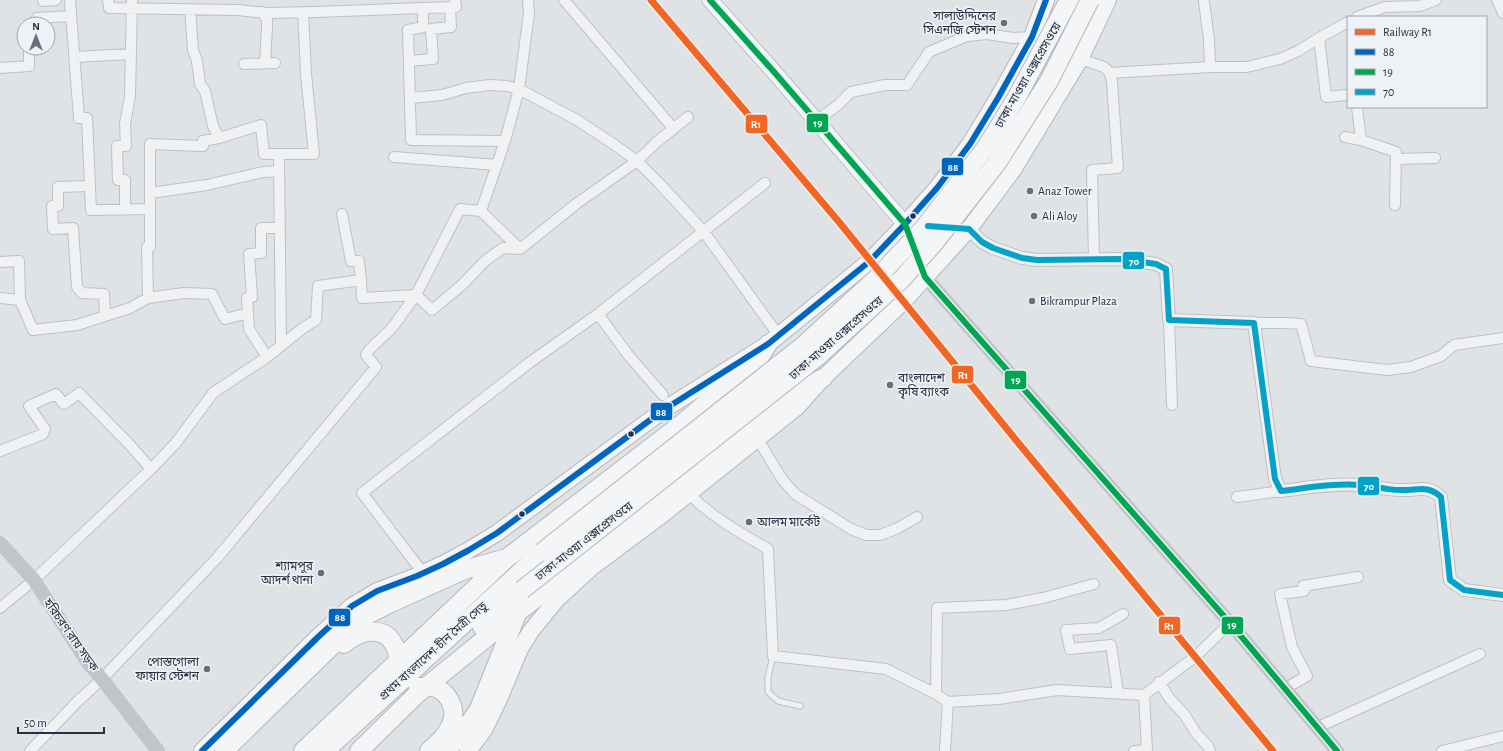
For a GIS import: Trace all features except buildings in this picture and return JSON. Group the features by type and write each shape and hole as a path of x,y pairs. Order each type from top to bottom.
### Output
{"highway":[{"path":"1034,32 1037,0"},
{"path":"202,751 318,637 352,606 377,591 423,573 469,550 497,533 665,409 774,340 870,261 937,188 970,144 998,98 1034,32 1046,0"},
{"name":"ঢাকা-মাওয়া এক্সপ্রেসওয়ে","path":"542,552 804,345 875,280 923,229 987,146 1017,97 1069,0"},
{"name":"ঢাকা-মাওয়া এক্সপ্রেসওয়ে","path":"409,679 817,357 902,279 935,242 997,163 1049,81 1090,0"},
{"path":"469,751 484,730 500,697 520,649 541,616 557,599 592,567 688,494 797,407 823,378 903,302 969,229 1013,170 1080,59 1108,0"},
{"path":"347,751 409,679 507,558 679,426 759,358 774,340"},
{"path":"303,751 409,679 517,613 746,433 811,384 823,378"},
{"path":"224,751 341,636 365,616 464,570 507,558 542,552"},
{"name":"প্রথম বাংলাদেশ-চীন মৈত্রী সেতু","path":"324,751 409,679 542,552"},
{"path":"445,751 456,741 478,710 517,613 522,590"},
{"path":"234,751 351,638 362,633 370,632 378,632 388,637 393,642 409,679 437,688 445,693 451,704 453,720 445,735 430,751"},
{"path":"359,751 409,679"}],"main road":[{"path":"710,0 776,73 905,224 925,277 1230,623 1286,688 1337,751"},
{"name":"হরিচরণ রায় সড়ক","path":"0,543 34,580 88,663 158,750"}],"street":[{"path":"43,1 56,0"},
{"path":"70,0 79,118 87,118 91,210 150,209"},
{"path":"108,0 109,8 132,4 190,9 262,12 423,8 453,4 451,27 431,29 433,59 409,61"},
{"path":"481,211 505,141 519,89 529,13 528,0"},
{"path":"564,0 673,128"},
{"path":"1360,16 1385,7 1420,6 1436,0"},
{"path":"1497,0 1503,13"},
{"path":"1204,2 1209,39 1210,67"},
{"path":"125,209 125,180 118,180 117,146 126,146 125,124 130,96 132,4"},
{"path":"423,8 423,27 408,30 411,140 505,141"},
{"path":"190,9 193,50 197,61 200,84 205,91 213,126 219,138"},
{"path":"262,12 267,20 264,63"},
{"path":"148,298 147,247 150,247 150,144 203,146 203,141 219,138 261,125 264,154 314,154 306,74 303,12"},
{"path":"56,17 71,16"},
{"path":"1110,73 1210,67 1247,67 1280,59 1298,51 1347,23"},
{"path":"816,121 838,105 852,92 885,85 906,85 929,52 967,36 987,34 1013,38 1034,32 1069,48 1080,59 1104,67 1110,73 1112,82 1118,168 1092,170 1094,259"},
{"path":"1319,38 1326,97 1347,94"},
{"path":"75,57 131,54"},
{"path":"0,68 29,66 28,56"},
{"path":"244,64 275,63"},
{"path":"410,98 442,95 466,88 490,85 507,86 519,89 577,120 612,143 636,161 659,183 704,232 774,340"},
{"path":"1357,108 1361,140"},
{"path":"342,214 351,261 359,261 362,298 416,295 432,310 486,261 503,248 520,249 576,204 636,161 688,116"},
{"path":"1345,136 1396,152 1395,205"},
{"path":"279,154 281,346"},
{"path":"394,157 497,165"},
{"path":"1396,159 1435,158"},
{"path":"150,193 206,185 263,172 279,171"},
{"path":"423,573 362,493 529,363 598,314 765,183"},
{"path":"90,186 58,187 58,206 52,206 52,229 73,228 77,287 82,293 104,294 105,316"},
{"path":"30,751 78,701 102,679 218,557 376,367 366,355 369,350 392,328 416,295 460,209 481,211 520,249"},
{"path":"905,224 969,229 982,242 992,248 1022,258 1036,260 1120,259 1156,264 1166,269 1172,405"},
{"path":"267,357 249,329 247,298 252,297 249,254 261,253 261,228 280,228"},
{"path":"0,262 19,261 20,300 33,330 77,325 130,308 148,298 184,292 212,294 226,319 248,313"},
{"path":"0,608 34,580 151,469 175,444 213,393 267,357 303,328 316,320 318,286 360,280"},
{"path":"0,298 20,300"},
{"path":"598,314 629,356 663,395"},
{"path":"1169,320 1301,324 1311,361 1387,370 1411,368 1441,356 1454,345 1503,338"},
{"path":"1254,323 1275,479 1281,491"},
{"path":"0,451 43,434 45,429 29,406 56,394 64,404 79,393 130,445 151,469"},
{"path":"757,438 782,479 795,494 851,529 866,534 880,535 896,529 917,517"},
{"path":"1237,497 1317,486 1360,484 1400,490 1428,489 1436,492 1441,497 1450,580 1464,590 1503,595"},
{"path":"688,494 700,505 735,530 768,549 773,656 886,669 936,694 948,702 999,699 1057,690 1144,695 1159,682 1195,656 1230,623"},
{"path":"1286,688 1307,676 1292,647 1280,594 1304,591 1303,586 1358,577"},
{"path":"936,694 937,608 1006,605 1043,598 1094,584"},
{"path":"1118,693 1111,645 1070,649 1066,630 1099,628 1123,614"},
{"path":"1318,727 1480,654"},
{"path":"1159,682 1170,699 1184,714 1196,733 1208,746 1210,751"},
{"path":"1134,751 1147,750 1144,695"},
{"path":"946,751 948,702"},
{"path":"1442,751 1503,736"}],"lane":[{"path":"773,656 768,677 768,692 778,701 800,706"}],"rail line":[{"name":"R1","path":"651,0 839,222 1020,445 1273,751"}],"transit line":[{"name":"19","path":"710,0 905,224 925,277 1230,623 1337,751"},
{"name":"88","path":"202,751 318,637 352,606 377,591 417,576 443,564 497,533 665,409 768,344 870,261 937,188 970,144 1032,37 1046,0"},
{"name":"70","path":"928,226 969,229 982,242 993,248 1022,258 1037,260 1120,259 1156,264 1166,269 1169,320 1254,323 1275,479 1281,491 1321,486 1351,485 1395,490 1426,489 1436,493 1441,497 1450,580 1464,590 1503,595"}],"place":[{"name":"সালাউদ্দিনের সিএনজি স্টেশন","path":"1004,23"},
{"name":"Anaz Tower","path":"1030,191"},
{"name":"Ali Aloy","path":"1034,216"},
{"name":"Bikrampur Plaza","path":"1032,301"},
{"name":"বাংলাদেশ কৃষি ব্যাংক","path":"890,385"},
{"name":"আলম মার্কেট","path":"749,522"},
{"name":"শ্যামপুর আদর্শ থানা","path":"321,573"},
{"name":"পোস্তগোলা ফায়ার স্টেশন","path":"207,669"}]}
